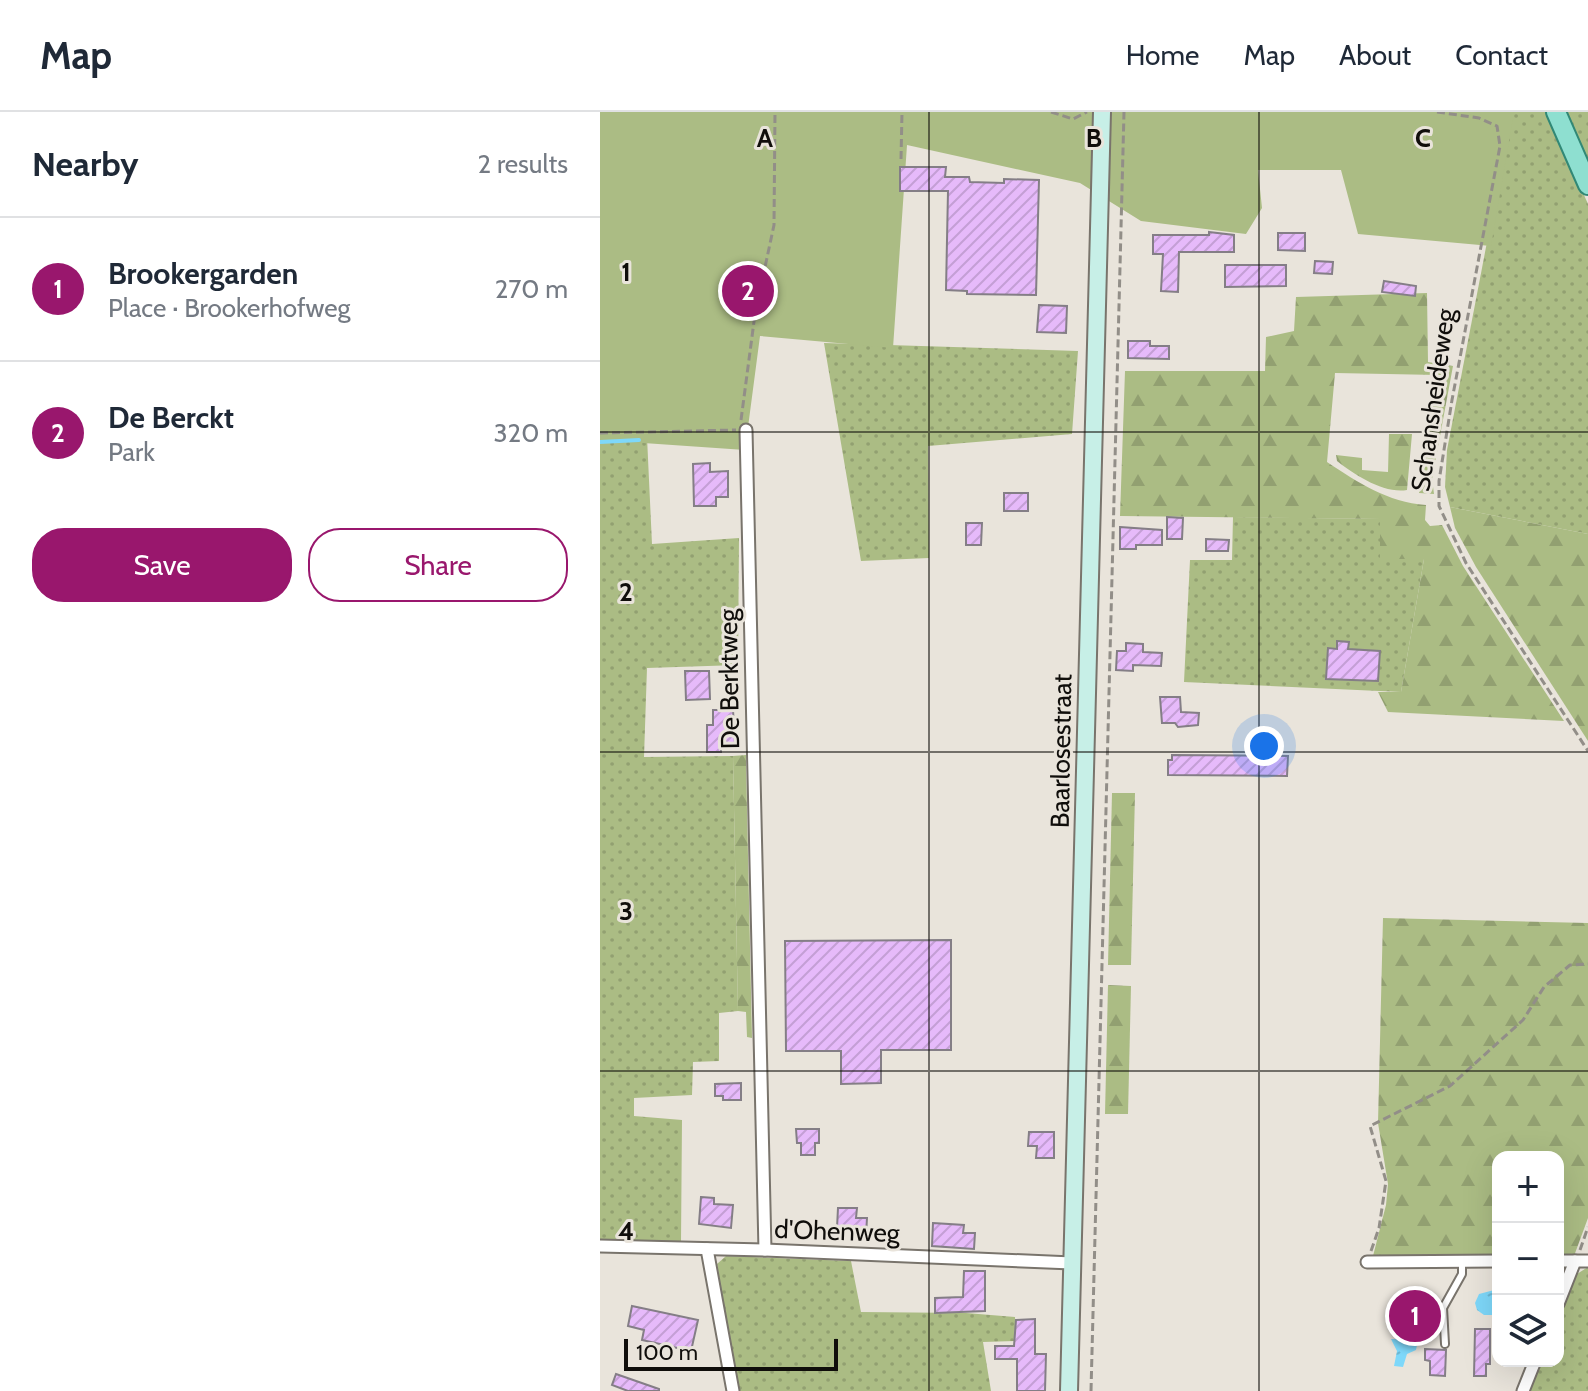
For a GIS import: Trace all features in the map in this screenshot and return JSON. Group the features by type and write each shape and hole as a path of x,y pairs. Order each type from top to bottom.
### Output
{"main road":[{"path":"1556,112 1588,185"}],"street":[{"name":"Baarlosestraat","path":"1069,1391 1102,112"},
{"name":"De Berktweg","path":"746,430 765,1250"},
{"name":"d'Ohenweg","path":"600,1246 1072,1263"},
{"path":"707,1249 733,1391"},
{"path":"1367,1262 1492,1261"},
{"path":"1563,1295 1582,1261"},
{"path":"1523,1391 1533,1367"}],"lane":[{"path":"1445,1344 1443,1308 1462,1274 1462,1262"}],"path":[{"path":"600,433 746,430 740,417 755,314 774,225 775,112"},
{"path":"901,159 902,112"},
{"path":"1051,112 1073,119 1087,112"},
{"path":"1091,1391 1124,112"},
{"name":"Schansheideweg","path":"1437,112 1479,118 1497,126 1500,133 1443,454 1439,506 1466,563 1588,751"},
{"path":"1367,1262 1379,1228 1386,1181 1370,1126 1450,1086 1523,1020 1544,987 1570,965 1588,964"},
{"path":"1582,1261 1588,1227"}],"green space":[{"path":"600,112 1514,112 1491,246 1358,234 1341,170 1258,170 1262,208 1246,234 1141,221 1080,183 907,145 893,348 760,336 745,450 600,440"},
{"path":"1512,112 1547,112 1588,204 1588,534 1450,507 1445,487 1447,450"},
{"path":"1565,112 1588,112 1588,165"},
{"path":"1427,293 1428,362 1453,366 1432,479 1434,494 1419,493 1438,375 1335,373 1327,462 1386,496 1426,505 1425,520 1430,526 1442,525 1463,566 1564,721 1388,712 1378,692 1401,692 1424,559 1380,559 1380,519 1120,516 1125,371 1265,371 1266,337 1294,331 1296,297"},
{"path":"824,343 1078,351 1072,434 928,446 929,558 861,561"},
{"path":"1389,434 1412,434 1407,490 1379,486 1337,461 1336,455 1362,458 1362,470 1388,472"},
{"path":"647,437 652,544 739,538 738,665 647,668 644,757 733,756 738,1011 719,1013 719,1061 693,1062 692,1095 634,1098 634,1116 682,1120 681,1242 600,1240 600,439"},
{"path":"1450,507 1588,534 1588,741 1476,567 1455,528"},
{"path":"1233,517 1380,519 1424,559 1401,692 1184,682 1190,560 1232,560"},
{"path":"746,755 752,1038 747,1037 746,1012 738,1011 733,756"},
{"path":"1112,793 1135,793 1131,965 1108,965"},
{"path":"1383,918 1588,923 1588,1218 1574,1256 1564,1257 1564,1151 1492,1151 1492,1258 1375,1259 1373,1256 1388,1184 1378,1123"},
{"path":"1108,985 1131,986 1128,1114 1105,1114"},
{"path":"726,1256 851,1261 861,1312 966,1313 1015,1317 1015,1341 983,1342 991,1391 738,1391 717,1264"},
{"path":"1588,1267 1588,1391 1529,1391 1539,1367 1564,1367 1564,1306 1577,1274"}],"water":[{"path":"1492,1291 1492,1315 1484,1315 1477,1310 1475,1303 1479,1294"},
{"path":"1391,1339 1418,1340 1416,1350 1407,1354 1403,1367 1394,1366 1397,1351"}],"building":[{"path":"900,167 946,167 945,177 969,177 970,182 1039,180 1036,295 967,294 967,291 946,290 948,191 900,191"},
{"path":"1209,232 1234,235 1234,252 1179,252 1178,292 1161,291 1163,254 1153,254 1153,235 1209,235"},
{"path":"1278,233 1305,233 1305,251 1278,250"},
{"path":"1315,261 1333,262 1332,274 1314,273"},
{"path":"1225,265 1286,265 1286,286 1225,287"},
{"path":"1384,281 1416,286 1415,296 1382,292"},
{"path":"1039,305 1067,306 1066,333 1037,332"},
{"path":"1128,341 1150,341 1150,346 1169,346 1169,359 1128,358"},
{"path":"710,463 710,472 728,471 728,497 716,497 716,506 694,506 693,464"},
{"path":"1004,493 1028,493 1028,511 1004,511"},
{"path":"1167,517 1183,518 1182,539 1167,539"},
{"path":"966,523 982,523 981,545 966,545"},
{"path":"1120,527 1162,530 1162,545 1136,545 1136,549 1120,549"},
{"path":"1206,539 1229,540 1228,551 1206,551"},
{"path":"1337,641 1349,642 1348,649 1380,651 1378,681 1326,679 1328,648 1337,649"},
{"path":"1126,643 1143,644 1143,652 1162,653 1161,666 1133,665 1133,671 1116,670 1117,651 1126,651"},
{"path":"685,671 709,671 710,699 686,700"},
{"path":"1160,697 1180,697 1181,712 1199,713 1198,725 1178,727 1175,723 1162,723"},
{"path":"713,710 733,710 735,744 721,745 721,752 707,752 707,725 713,725"},
{"path":"1172,755 1288,756 1287,776 1168,775 1168,760 1172,760"},
{"path":"951,940 951,1050 881,1050 881,1083 841,1084 841,1051 786,1051 785,941"},
{"path":"741,1083 741,1100 723,1100 723,1096 715,1096 715,1084"},
{"path":"796,1129 819,1129 815,1155 801,1155"},
{"path":"1029,1132 1054,1132 1054,1158 1036,1158 1037,1146 1028,1146"},
{"path":"701,1197 714,1198 714,1204 733,1205 731,1228 699,1224"},
{"path":"838,1208 857,1208 856,1218 867,1218 866,1236 850,1235 851,1229 837,1228"},
{"path":"933,1223 964,1225 963,1233 975,1233 974,1249 932,1246"},
{"path":"964,1271 985,1271 985,1311 935,1313 935,1298 963,1297"},
{"path":"632,1306 698,1320 691,1351 642,1340 644,1330 628,1326"},
{"path":"1399,1306 1432,1307 1432,1325 1413,1325 1413,1333 1399,1333"},
{"path":"1035,1319 1035,1354 1046,1354 1045,1391 1017,1391 1017,1359 995,1359 995,1346 1014,1346 1016,1320"},
{"path":"1475,1329 1490,1329 1490,1364 1486,1364 1486,1376 1474,1376"},
{"path":"1425,1349 1446,1350 1445,1376 1430,1375 1430,1361 1425,1360"},
{"path":"616,1374 659,1391 628,1391 612,1385"}],"waterway":[{"path":"600,442 639,440"}],"place":[{"name":"De Berckt","path":"748,291"},
{"name":"Brookergarden","path":"1415,1316"}]}
